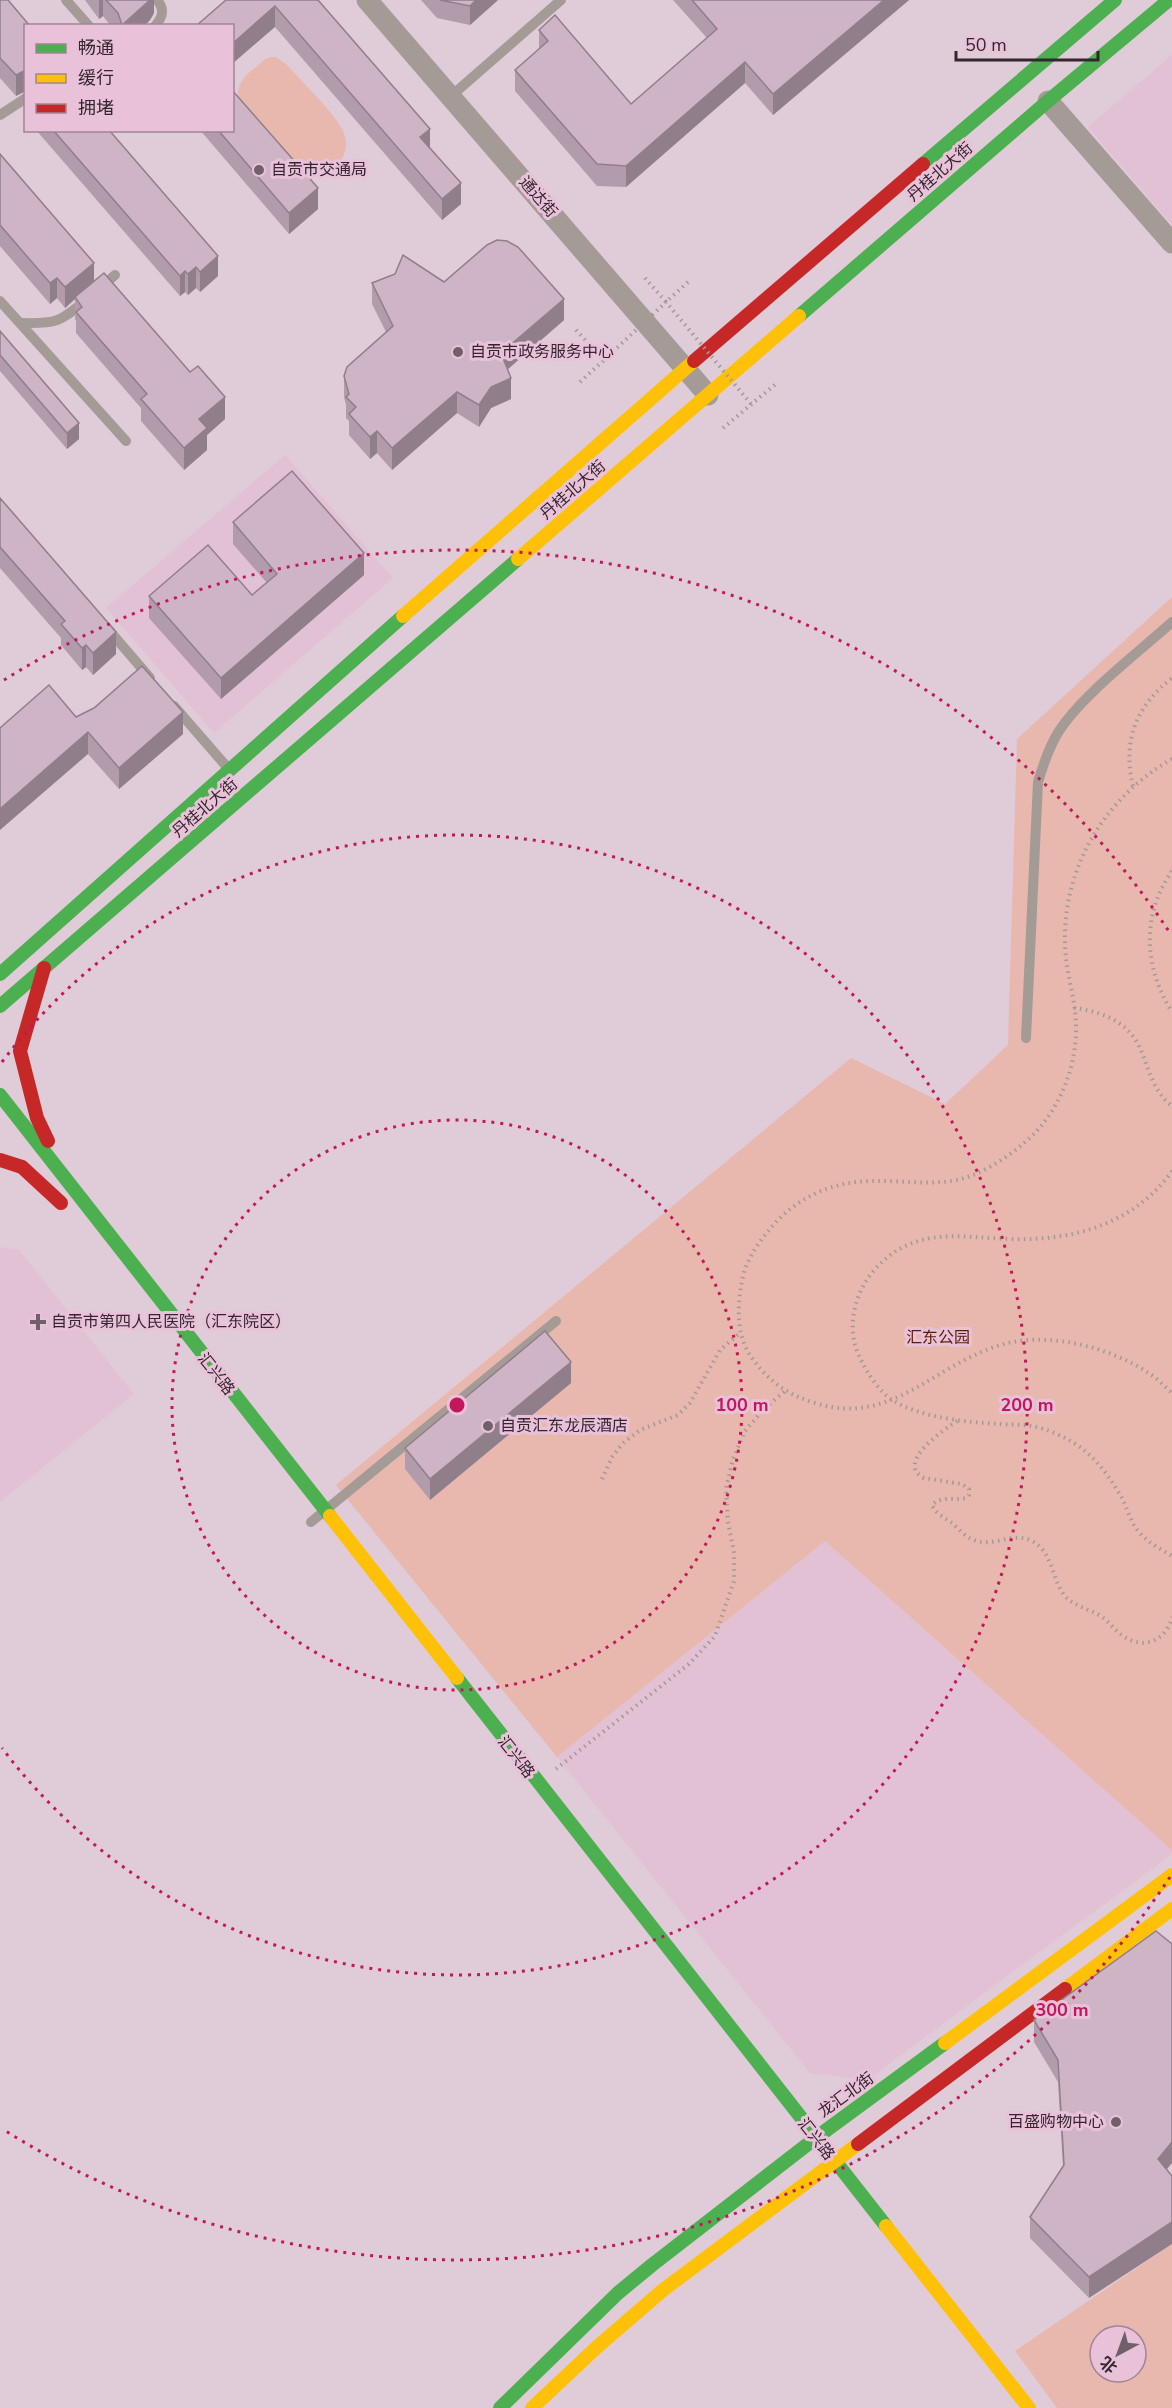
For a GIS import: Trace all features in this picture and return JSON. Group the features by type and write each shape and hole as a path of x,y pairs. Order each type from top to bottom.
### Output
{"main road":[{"name":"丹桂北大街","path":"0,974 612,431 1115,0"},
{"name":"丹桂北大街","path":"0,1006 1048,100 1169,0"},
{"path":"0,952 34,944"},
{"path":"44,969 20,1051 37,1118 71,1186"},
{"path":"0,1095 1029,2408"},
{"path":"0,1160 22,1167 65,1208 20,1152"},
{"name":"龙汇北街","path":"532,2408 597,2347 811,2160 817,2137 1172,1875"},
{"name":"龙汇北街","path":"500,2408 618,2293 811,2160 836,2161 1172,1910"}],"street":[{"name":"通达街","path":"367,0 708,395"},
{"path":"1048,100 1172,243"}],"lane":[{"path":"66,0 87,24"},
{"path":"157,0 163,11 162,18 157,24"},
{"path":"450,97 561,0"},
{"path":"0,115 24,99"},
{"path":"22,323 47,324 63,319 115,275"},
{"path":"0,301 126,441"},
{"path":"100,619 230,770"},
{"path":"1026,1038 1038,782 1046,758 1060,731 1077,707 1172,622"},
{"path":"311,1522 556,1321"}],"path":[{"path":"645,278 751,404"},
{"path":"580,382 688,282"},
{"path":"576,330 604,360"},
{"path":"723,428 777,383"},
{"path":"1133,787 1128,749 1133,729 1142,709 1158,688 1172,678"},
{"path":"1172,759 1133,787 1114,805 1096,830 1073,880 1065,911 1065,943 1066,967 1076,1031 1073,1056 1063,1091 1047,1120 1025,1143 972,1176 932,1182 839,1183 809,1196 783,1212 759,1242 744,1270 739,1297 739,1326 749,1355 772,1383 795,1397 827,1407 855,1410 892,1401 914,1391 946,1368 981,1352 1014,1342 1082,1343 1148,1372 1172,1393"},
{"path":"1172,871 1154,907 1149,944 1155,981 1172,1012"},
{"path":"1074,1008 1092,1010 1111,1018 1126,1029 1137,1044 1152,1082 1172,1106"},
{"path":"1172,1171 1152,1195 1138,1207 1122,1218 1102,1226 1060,1237 1033,1239 940,1236 916,1242 896,1252 867,1277 858,1296 854,1312 853,1342 870,1375 892,1401 958,1420 1032,1426 1053,1432 1072,1442 1100,1465 1140,1533 1156,1547 1172,1556"},
{"path":"602,1479 612,1457 623,1443 640,1430 678,1415 690,1403 720,1350 741,1332"},
{"path":"539,1782 689,1664 715,1636 734,1581 734,1553 728,1522 726,1488 733,1459 745,1431 763,1410 785,1391"},
{"path":"958,1420 930,1441 915,1462 918,1475 962,1484 969,1489 969,1495 966,1498 942,1498 932,1505 939,1514 974,1540 981,1542 1016,1537 1034,1542 1049,1557 1065,1596 1076,1605 1100,1615 1117,1632 1134,1641 1144,1643 1156,1641 1167,1630 1172,1617"}],"shaded area":[{"path":"1172,55 1172,225 1088,127"},
{"path":"285,455 393,578 214,733 106,608"},
{"name":"自贡市第四人民医院（汇东院区）","path":"0,1247 19,1250 134,1394 0,1502"},
{"path":"825,1541 1172,1850 1172,1854 867,2080 810,2073 557,1757"}],"green space":[{"path":"270,57 276,57 287,65 324,105 342,129 346,140 345,152 335,165 324,168 313,167 289,158 240,101 239,88 244,78"},
{"name":"汇东公园","path":"1172,597 1172,1850 825,1541 557,1757 336,1485 851,1058 945,1104 1008,1045 1017,739"},
{"path":"1172,2244 1172,2408 1057,2408 1015,2351"}],"building":[{"path":"0,0 8,0 28,24 24,24 24,71 16,75 0,58"},
{"path":"106,0 150,0 123,24 118,13"},
{"path":"226,0 318,0 430,129 420,137 461,183 442,199 275,6 234,42 234,24 198,24"},
{"path":"440,0 476,0 470,6"},
{"path":"692,0 884,0 773,94 745,62 626,166 597,164 515,70 548,41 539,30 555,15 631,104 717,29"},
{"path":"234,92 318,188 289,213 220,132 234,132"},
{"path":"55,132 111,132 218,256 200,272 196,267 188,274 185,271 180,276"},
{"path":"0,154 94,263 65,287 57,278 50,283 0,225"},
{"name":"自贡市政务服务中心","path":"497,240 507,241 518,247 564,299 501,353 511,378 491,387 479,405 457,392 392,448 377,431 370,437 349,414 356,407 346,397 349,394 344,376 347,367 393,326 372,283 395,274 403,255 444,282 487,245"},
{"path":"104,273 190,372 198,366 225,397 199,419 207,428 184,448 141,399 147,394 76,312 82,307 75,297"},
{"path":"0,331 79,423 67,433 0,355"},
{"path":"292,471 364,553 221,678 149,596 208,545 252,595 277,574 233,522"},
{"path":"0,498 116,632 93,653 86,645 82,648 61,624 65,621 0,547"},
{"path":"142,666 183,712 119,768 88,732 0,809 0,728 49,685 76,717 94,708"},
{"path":"545,1331 571,1362 430,1479 405,1448"},
{"name":"百盛购物中心","path":"1156,1931 1172,1944 1172,2142 1158,2159 1172,2176 1172,2222 1089,2277 1030,2217 1064,2165 1058,2060 1034,2020"}],"traffic: fast":[{"path":"923,164 1115,0"},
{"path":"799,316 1169,0"},
{"path":"0,1006 518,559"},
{"path":"0,974 403,616"},
{"path":"0,1095 330,1516"},
{"path":"457,1678 886,2226"},
{"path":"500,2408 618,2293 652,2265 817,2137 945,2043"}],"traffic: slow":[{"path":"518,559 799,316"},
{"path":"403,616 694,361"},
{"path":"330,1516 457,1678"},
{"path":"945,2043 1172,1875"},
{"path":"1065,1989 1172,1909"},
{"path":"532,2408 597,2347 663,2290 858,2144"},
{"path":"886,2226 1029,2408"}],"traffic: jam":[{"path":"694,361 923,164"},
{"path":"44,968 20,1051 37,1118 48,1141"},
{"path":"0,1160 22,1167 61,1203"},
{"path":"858,2144 1065,1989"}],"place":[{"name":"自贡市交通局","path":"259,170"},
{"name":"自贡市政务服务中心","path":"458,352"},
{"name":"自贡市第四人民医院（汇东院区）","path":"38,1322"},
{"name":"自贡汇东龙辰酒店","path":"488,1426"},
{"name":"百盛购物中心","path":"1116,2122"}]}
